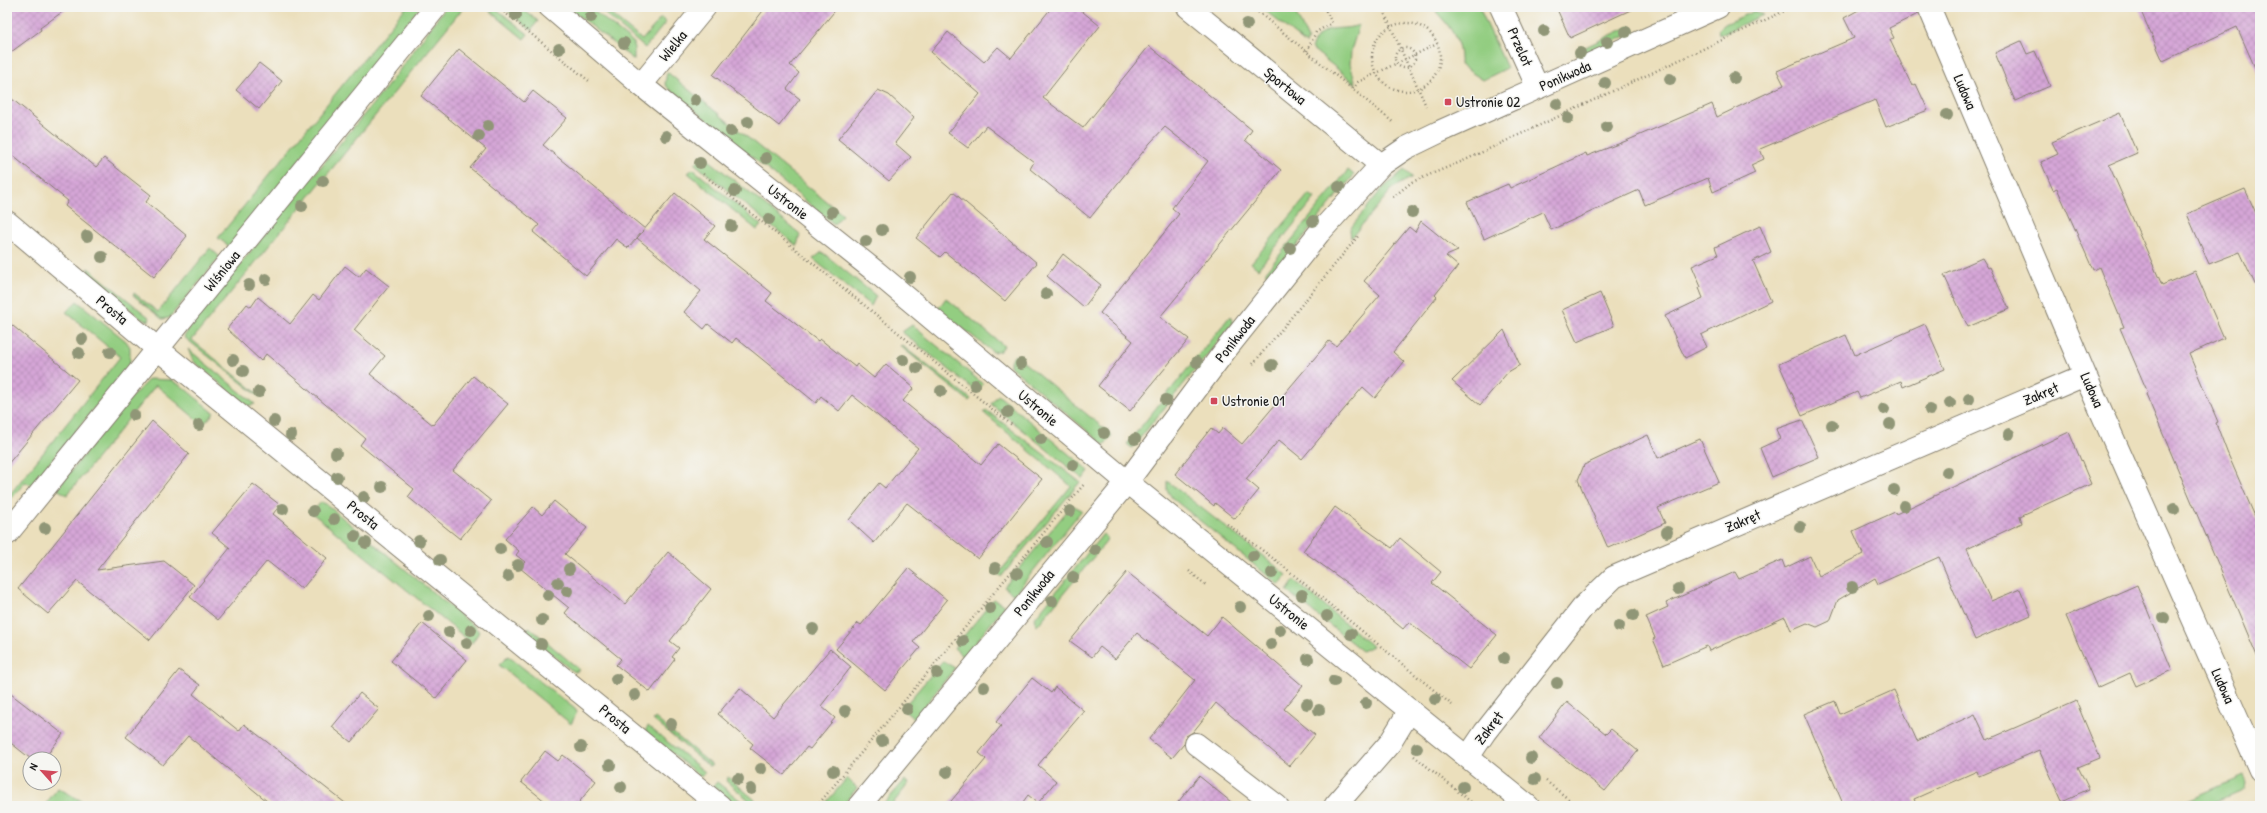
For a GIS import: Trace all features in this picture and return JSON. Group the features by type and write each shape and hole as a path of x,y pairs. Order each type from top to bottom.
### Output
{"street":[{"name":"Wiśniowa","path":"7,534 159,350 436,7"},
{"name":"Ustronie","path":"550,7 641,85 876,271 1126,482 1528,806"},
{"name":"Wielka","path":"641,85 705,7"},
{"name":"Sportowa","path":"1188,7 1381,165"},
{"name":"Przelot","path":"1501,7 1538,88"},
{"name":"Ponikwoda","path":"859,806 1126,482 1224,352 1319,233 1381,165 1406,148 1718,7"},
{"name":"Ludowa","path":"1929,7 2085,375 2260,770"},
{"name":"Prosta","path":"7,222 159,350 591,699 720,806"},
{"name":"Zakręt","path":"1468,757 1485,732 1584,606 1614,577 2085,375"},
{"path":"1335,806 1390,744 1410,710"},
{"path":"1196,744 1277,806"}],"path":[{"path":"498,7 594,85"},
{"path":"1252,7 1398,126"},
{"path":"1307,51 1316,32 1332,23 1326,11 1333,7"},
{"path":"1382,7 1427,108"},
{"path":"1389,200 1412,182 1463,161 1793,7"},
{"path":"1403,23 1420,26 1430,34 1437,44 1439,51 1438,66 1431,80 1418,88 1404,91 1390,88 1375,73 1372,63 1372,52 1379,37 1391,26 1403,23"},
{"path":"1353,89 1358,82 1437,44"},
{"path":"1396,63 1402,68 1409,67 1414,61 1414,54 1410,50 1401,49"},
{"path":"1396,63 1396,54 1401,49"},
{"path":"700,171 1019,431"},
{"path":"1253,365 1363,230"},
{"path":"1079,478 1085,483"},
{"path":"1223,520 1278,562 1485,732"},
{"path":"1542,778 1577,806"}],"green space":[{"path":"406,7 420,7 230,247 218,238"},
{"path":"446,7 464,7 192,340 262,397 261,398 184,337 193,321 386,88"},
{"path":"485,7 494,7 528,34 524,39"},
{"path":"503,7 520,7 538,21 531,30"},
{"path":"568,7 589,7 634,43 634,60"},
{"path":"597,7 602,7 642,40 661,18 666,22 645,48"},
{"path":"1439,7 1479,7 1507,68 1483,80 1460,65 1457,42 1447,24 1436,12"},
{"path":"1262,8 1293,8 1308,39 1306,44"},
{"path":"1754,11 1763,15 1719,35 1718,30 1725,24"},
{"path":"1359,25 1351,51 1350,64 1356,84 1311,48 1316,39 1326,31"},
{"path":"1630,26 1633,33 1579,56 1577,51"},
{"path":"667,72 843,215 834,224 669,89 665,84"},
{"path":"703,155 800,234 797,246 695,164"},
{"path":"693,169 761,225 757,230 688,173"},
{"path":"1348,170 1354,175 1272,276 1265,273"},
{"path":"1404,170 1412,177 1393,188 1351,238 1350,229 1381,190"},
{"path":"1309,194 1315,198 1258,269 1251,263"},
{"path":"210,248 220,257 169,318 162,319 133,295 134,293 158,312"},
{"path":"822,252 876,296 871,306 813,259"},
{"path":"88,268 150,318 149,321 141,319 88,274"},
{"path":"946,298 1004,346 1000,351 993,352 938,309"},
{"path":"77,301 126,341 130,347 130,365 31,485 25,482 7,504 7,498 120,357 66,312"},
{"path":"1230,316 1233,323 1132,448 1127,444"},
{"path":"912,325 983,384 977,392 902,332"},
{"path":"901,345 971,399 969,401 900,346"},
{"path":"188,349 255,404 248,406 244,403 193,361"},
{"path":"1015,355 1112,435 1104,445 1010,366 1010,361"},
{"path":"149,379 171,380 183,387 214,413 203,425 156,385 67,495 57,489 123,406"},
{"path":"998,395 1089,471 1083,479 991,404"},
{"path":"986,410 1080,482 1001,577 998,574 1071,486 984,413"},
{"path":"1167,481 1287,575 1279,585 1172,498 1167,490"},
{"path":"321,502 326,504 476,628 479,632 472,643 312,513"},
{"path":"1072,505 1082,510 1014,595 1004,587"},
{"path":"1103,534 1107,537 1106,542 1037,626 1034,619"},
{"path":"1294,581 1372,646 1362,651 1287,591"},
{"path":"994,599 1005,606 964,657 954,648"},
{"path":"529,627 580,670 575,672 570,669 525,633"},
{"path":"508,656 575,709 577,712 571,724 499,665"},
{"path":"943,661 955,668 914,719 902,709"},
{"path":"655,718 712,765 710,767 653,720"},
{"path":"648,726 705,772 701,777 645,731"},
{"path":"2243,776 2246,784 2245,789 2206,806 2174,806"},
{"path":"728,777 762,806 756,806 726,781"},
{"path":"847,778 857,788 842,806 823,806"},
{"path":"905,780 909,783 891,806 882,806"},
{"path":"717,782 747,806 737,806 713,786"},
{"path":"62,790 91,806 44,806 56,791"}],"building":[{"path":"7,7 69,7 7,55"},
{"path":"766,7 838,7 790,65 799,73 787,89 800,99 779,126 713,75"},
{"path":"1052,7 1077,7 1100,26 1043,98 1083,128 1149,46 1252,130 1245,140 1281,170 1160,317 1189,339 1130,411 1098,386 1133,341 1100,313 1179,214 1172,208 1208,161 1165,127 1150,143 1090,218 1030,169 1034,162 986,126 968,148 948,133 980,94 931,52 948,32 984,62 998,47 1011,58"},
{"path":"1556,7 1637,7 1570,38"},
{"path":"1864,7 1917,7 1918,14 1889,28 1894,38 1890,40 1912,86 1916,84 1928,110 1886,127 1875,100 1760,149 1764,159 1751,165 1755,173 1713,192 1708,178 1645,205 1639,190 1551,230 1543,212 1484,239 1467,202 1508,184 1510,188 1586,153 1587,156 1626,141 1712,104 1717,117 1784,85 1777,71 1854,38 1844,18"},
{"path":"2139,7 2260,7 2260,79 2237,27 2163,61"},
{"path":"2021,41 2027,54 2035,51 2050,86 2015,101 1995,53"},
{"path":"459,49 524,102 533,91 567,118 543,145 645,229 628,248 616,239 586,276 533,232 539,225 470,168 486,149 421,96"},
{"path":"259,63 282,81 259,109 236,90"},
{"path":"878,90 889,95 914,118 895,143 911,157 889,181 838,139"},
{"path":"7,95 96,167 104,158 151,195 146,202 187,236 154,277 65,206 68,201 7,151"},
{"path":"2120,113 2137,153 2109,165 2162,285 2195,271 2224,338 2189,354 2218,422 2216,423 2227,452 2260,528 2260,663 2146,394 2148,393 2120,328 2124,327 2099,267 2093,270 2057,188 2053,190 2041,162 2058,154 2052,142"},
{"path":"2245,189 2260,222 2260,295 2240,252 2209,264 2187,214"},
{"path":"953,192 1037,263 1005,301 945,252 940,257 916,238"},
{"path":"675,193 715,226 704,239 772,293 766,301 818,341 820,339 855,367 857,364 874,378 886,364 914,388 903,401 981,465 998,444 1042,479 978,559 907,503 874,543 849,520 879,483 885,488 918,448 852,395 839,411 821,396 816,403 736,338 732,343 708,324 704,329 684,312 701,291 637,238"},
{"path":"1421,221 1458,251 1446,256 1458,266 1435,295 1437,297 1393,352 1404,362 1375,398 1363,387 1302,459 1279,440 1246,479 1259,490 1235,519 1215,503 1214,506 1175,474 1211,428 1218,434 1223,428 1242,444 1329,341 1336,346 1380,295 1364,281 1409,227 1415,232"},
{"path":"1760,226 1771,252 1753,261 1771,301 1701,335 1707,347 1685,358 1665,316 1703,298 1699,288 1701,287 1692,266 1718,255 1715,247"},
{"path":"1063,254 1101,285 1084,307 1047,276"},
{"path":"1982,258 1988,268 1990,267 2009,309 1968,327 1944,275"},
{"path":"345,266 359,277 366,268 389,286 354,330 385,356 370,374 433,425 473,376 508,404 453,470 491,501 460,539 408,497 414,489 360,445 365,438 266,354 261,361 227,329 247,304 251,307 258,297 290,324 313,295 319,300"},
{"path":"1600,293 1614,326 1577,342 1562,310"},
{"path":"7,321 78,380 7,465"},
{"path":"1925,324 1945,369 1903,387 1901,381 1860,398 1857,392 1802,416 1779,364 1846,335 1855,355"},
{"path":"1504,330 1520,365 1508,372 1480,405 1452,381"},
{"path":"1802,420 1819,457 1772,477 1760,448 1780,439 1776,429"},
{"path":"152,421 189,454 97,570 164,561 194,585 150,640 77,581 48,614 18,589"},
{"path":"2069,432 2091,484 2020,516 2022,523 1967,549 1991,601 2020,589 2031,615 1975,640 1939,557 1878,584 1875,578 1838,600 1830,621 1817,627 1807,623 1791,630 1785,617 1709,651 1707,646 1664,665 1646,617 1668,607 1666,603 1735,572 1739,579 1782,560 1785,568 1810,556 1819,576 1863,554 1853,531 1895,512 1896,514"},
{"path":"1648,435 1658,458 1700,439 1719,482 1658,508 1665,523 1608,548 1578,480 1584,465"},
{"path":"253,484 280,505 273,514 327,558 302,589 267,561 218,620 190,597 230,548 212,533"},
{"path":"554,501 587,528 565,554 625,604 668,552 711,589 670,641 679,648 672,657 675,659 650,692 616,665 621,659 565,613 569,608 520,568 525,562 516,555 519,551 505,539 533,507 542,515"},
{"path":"1335,507 1392,548 1400,538 1441,572 1432,583 1497,635 1469,669 1409,622 1403,629 1351,586 1303,551"},
{"path":"908,568 947,600 913,642 920,648 885,690 836,649 858,623 861,625"},
{"path":"1127,572 1207,636 1222,617 1303,686 1284,709 1315,735 1290,766 1216,703 1193,732 1186,736 1184,744 1172,758 1149,739 1195,680 1137,633 1115,659 1100,647 1092,657 1070,641"},
{"path":"2137,585 2172,670 2136,686 2130,673 2097,688 2066,616"},
{"path":"422,623 467,660 436,698 391,661"},
{"path":"830,649 851,667 821,706 835,718 810,749 807,747 784,775 750,748 753,744 718,714 740,688 773,717"},
{"path":"179,670 200,685 193,694 239,731 244,724 349,806 273,806 188,736 163,765 126,737"},
{"path":"1032,678 1051,693 1055,687 1084,711 1038,765 1056,781 1038,803 1028,795 1020,806 947,806 986,759 979,753 1001,726 996,722"},
{"path":"1894,690 1917,741 1975,714 1987,740 2076,701 2100,758 2078,767 2089,789 2062,801 2039,750 1979,776 1977,771 1914,799 1917,806 1844,806 1804,714 1835,701 1840,714"},
{"path":"7,691 63,734 50,751 22,752 7,740"},
{"path":"360,693 379,709 351,742 332,727"},
{"path":"1567,702 1606,734 1611,729 1638,751 1605,791 1539,738"},
{"path":"545,751 558,761 563,755 596,781 576,806 551,806 521,782"},
{"path":"1199,776 1236,806 1175,806"}],"place":[{"name":"Ustronie 02","path":"1448,102"},
{"name":"Ustronie 01","path":"1214,401"}]}
